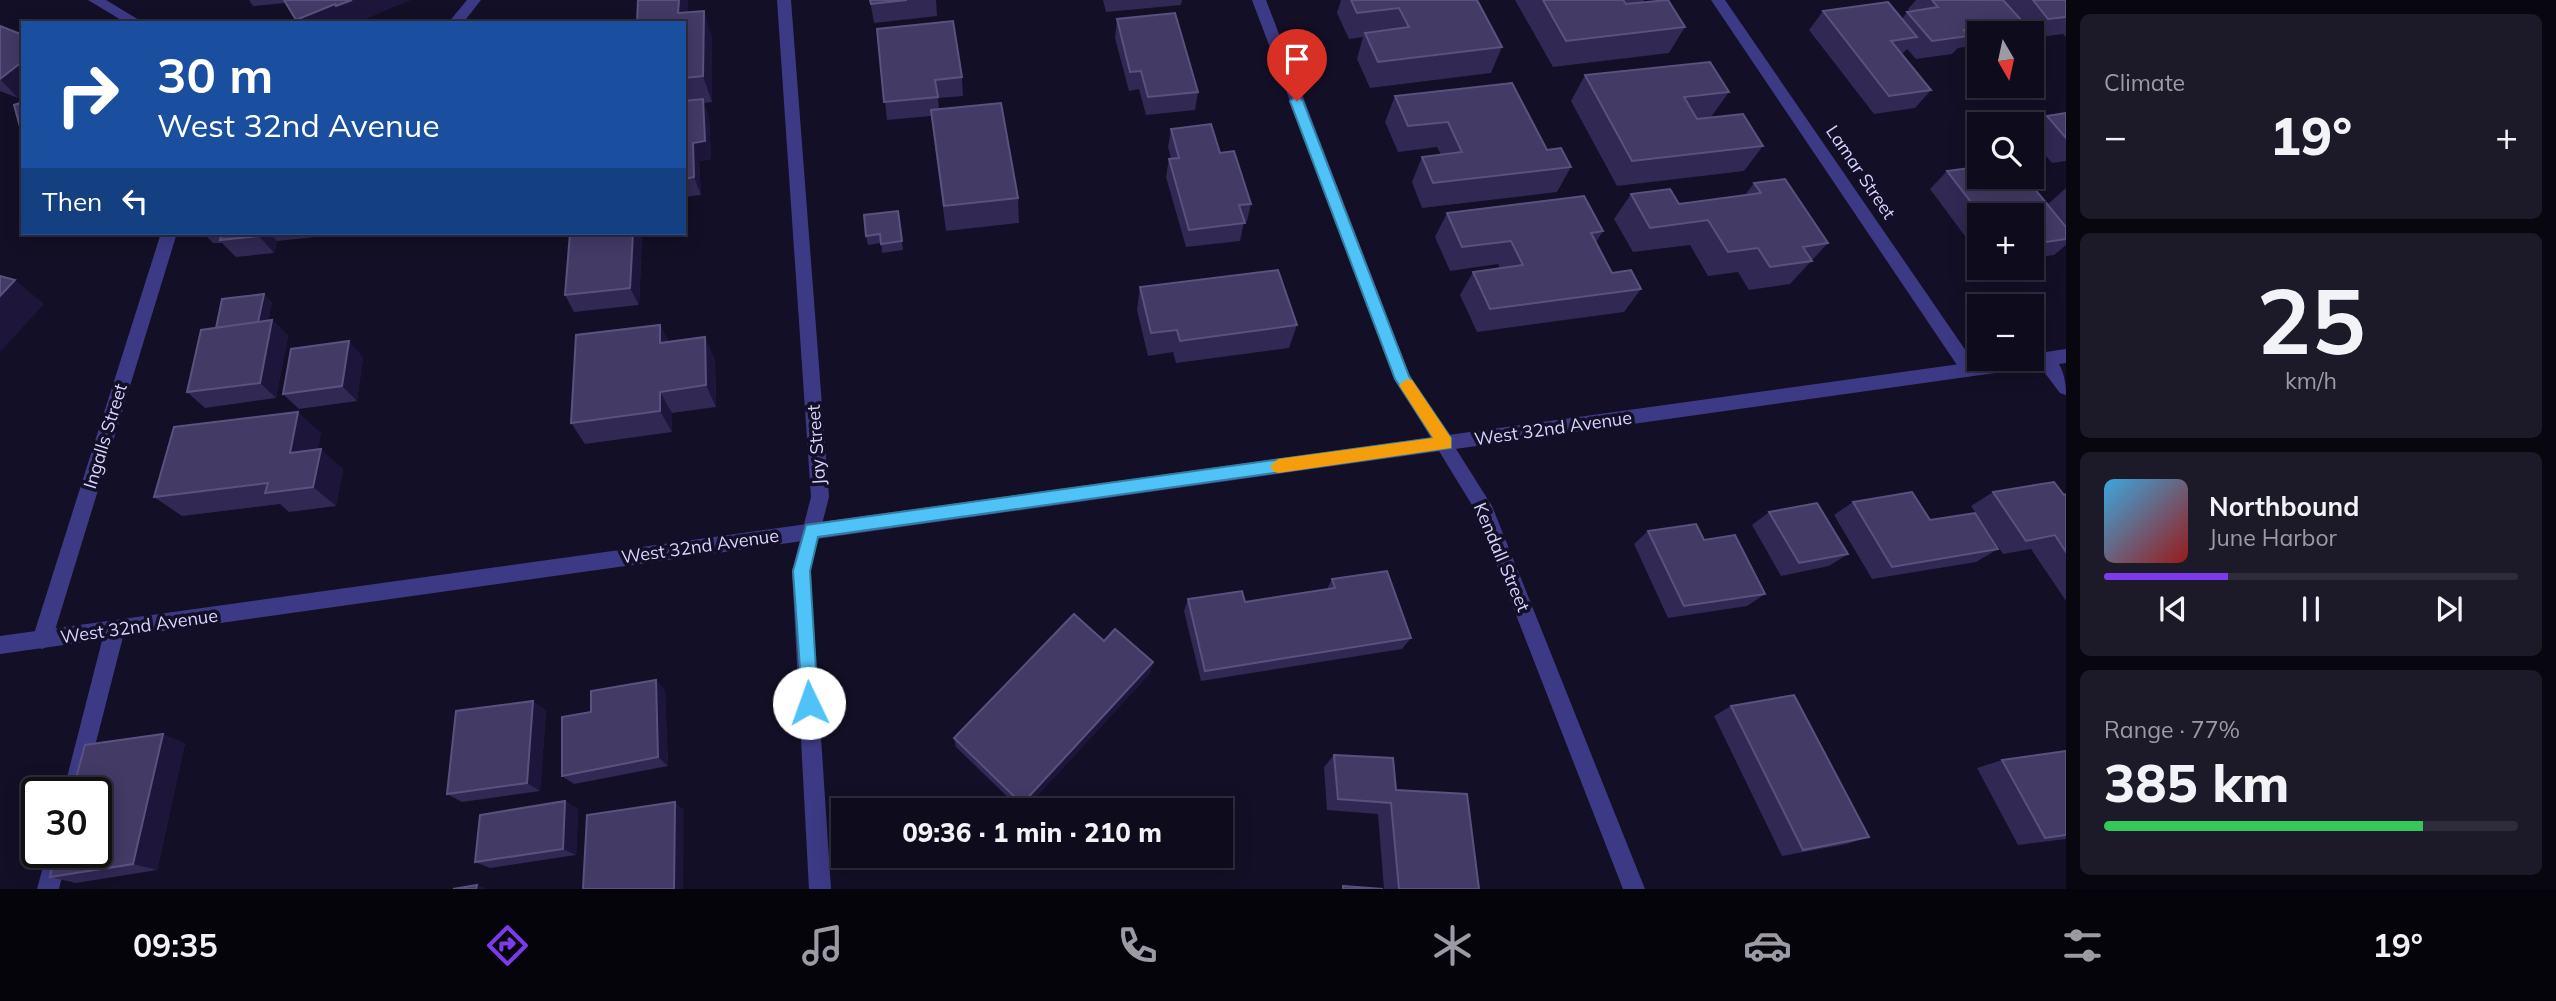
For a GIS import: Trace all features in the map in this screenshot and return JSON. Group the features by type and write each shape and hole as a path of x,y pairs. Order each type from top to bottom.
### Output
{"street":[{"path":"95,0 132,21"},
{"path":"456,21 474,0"},
{"name":"Jay Street","path":"784,0 820,497 801,571 820,889"},
{"name":"Kendall Street","path":"1259,0 1403,379 1483,506 1634,889"},
{"name":"Lamar Street","path":"1718,0 1967,366"},
{"name":"Ingalls Street","path":"42,640 168,235"},
{"name":"West 32nd Avenue","path":"2044,359 2066,356"},
{"path":"2044,359 2066,388"},
{"name":"West 32nd Avenue","path":"0,645 1967,369"},
{"path":"77,777 115,629"},
{"path":"48,889 54,868"}],"building":[{"path":"284,0 352,0 296,20"},
{"path":"638,0 679,0 678,13 704,11 703,76 686,78 686,21 637,21"},
{"path":"870,0 907,0 871,4"},
{"path":"1351,0 1477,0 1502,47 1378,62 1365,33 1409,27 1399,8 1357,13"},
{"path":"1543,0 1623,0 1626,4 1668,0 1685,27 1566,41"},
{"path":"1932,0 2003,0 2022,21 1967,21 1967,30 1964,30 1967,36 1932,41 1907,12 1938,7"},
{"path":"2033,0 2066,0 2066,17 2048,19"},
{"path":"1888,2 1917,37 1891,41 1931,90 1889,96 1823,11"},
{"path":"1175,13 1198,92 1148,97 1141,71 1130,72 1117,19"},
{"path":"953,21 962,77 935,80 938,97 884,102 877,29"},
{"path":"0,26 21,34 21,63 0,79"},
{"path":"1710,62 1729,92 1684,97 1697,119 1743,114 1763,146 1632,161 1585,75"},
{"path":"1512,83 1547,150 1561,148 1571,167 1433,183 1422,157 1462,152 1448,122 1408,126 1395,96"},
{"path":"703,99 705,141 693,143 694,177 686,179 686,101"},
{"path":"21,103 21,131 14,105"},
{"path":"1001,103 1018,198 944,206 931,110"},
{"path":"2066,113 2066,138 2047,116"},
{"path":"1211,124 1220,153 1234,151 1251,204 1239,205 1245,223 1189,230 1169,159 1179,158 1171,129"},
{"path":"1967,168 1967,189 2035,189 2066,227 2066,239 2044,242 2044,203 1972,203 1947,171"},
{"path":"1785,179 1828,243 1803,247 1812,261 1770,267 1758,248 1728,252 1708,220 1650,228 1631,194 1670,189 1679,204 1761,193 1754,183"},
{"path":"1584,196 1603,231 1591,233 1612,273 1631,270 1641,289 1490,309 1473,272 1523,265 1511,241 1462,247 1447,213"},
{"path":"898,211 902,241 881,244 880,234 866,236 864,215"},
{"path":"221,235 259,235 259,236 220,240"},
{"path":"570,235 633,235 630,288 565,295"},
{"path":"1278,270 1297,325 1180,341 1177,330 1151,333 1140,287"},
{"path":"0,276 15,280 0,296"},
{"path":"264,294 258,322 216,328 222,299"},
{"path":"272,320 260,383 187,392 201,330"},
{"path":"660,325 660,343 705,337 706,385 660,392 660,411 571,423 576,335"},
{"path":"349,341 342,386 283,394 291,349"},
{"path":"298,412 290,453 321,449 313,487 265,493 268,483 154,497 174,427"},
{"path":"2054,482 2064,495 2066,494 2066,552 2055,535 2026,541 1993,492"},
{"path":"1912,492 1930,520 1975,513 1998,549 1892,567 1853,502"},
{"path":"1817,503 1848,554 1799,563 1769,512"},
{"path":"1696,524 1704,540 1735,535 1765,594 1684,606 1648,531"},
{"path":"1387,571 1411,638 1205,671 1188,599 1242,591 1245,602 1335,588 1332,579"},
{"path":"1074,614 1104,641 1115,629 1153,662 1028,798 1016,798 954,738"},
{"path":"656,680 658,757 562,776 562,717 591,712 591,691"},
{"path":"1794,695 1869,837 1803,850 1731,706"},
{"path":"533,701 527,783 447,794 456,711"},
{"path":"163,734 133,864 112,867 112,777 76,777 85,745"},
{"path":"2066,751 2066,835 2045,838 2002,760"},
{"path":"1334,755 1393,758 1396,790 1467,794 1479,889 1399,889 1391,803 1338,799"},
{"path":"565,801 563,849 475,862 480,815"},
{"path":"675,802 674,889 583,889 587,815"},
{"path":"52,868 107,868 50,877"},
{"path":"477,885 476,889 453,889"},
{"path":"1343,886 1383,889 1343,889"}],"slow traffic":[{"path":"1278,466 1445,443 1407,385"}],"route":[{"path":"809,703 801,571 812,530 1445,443 1403,379 1297,101"}]}
